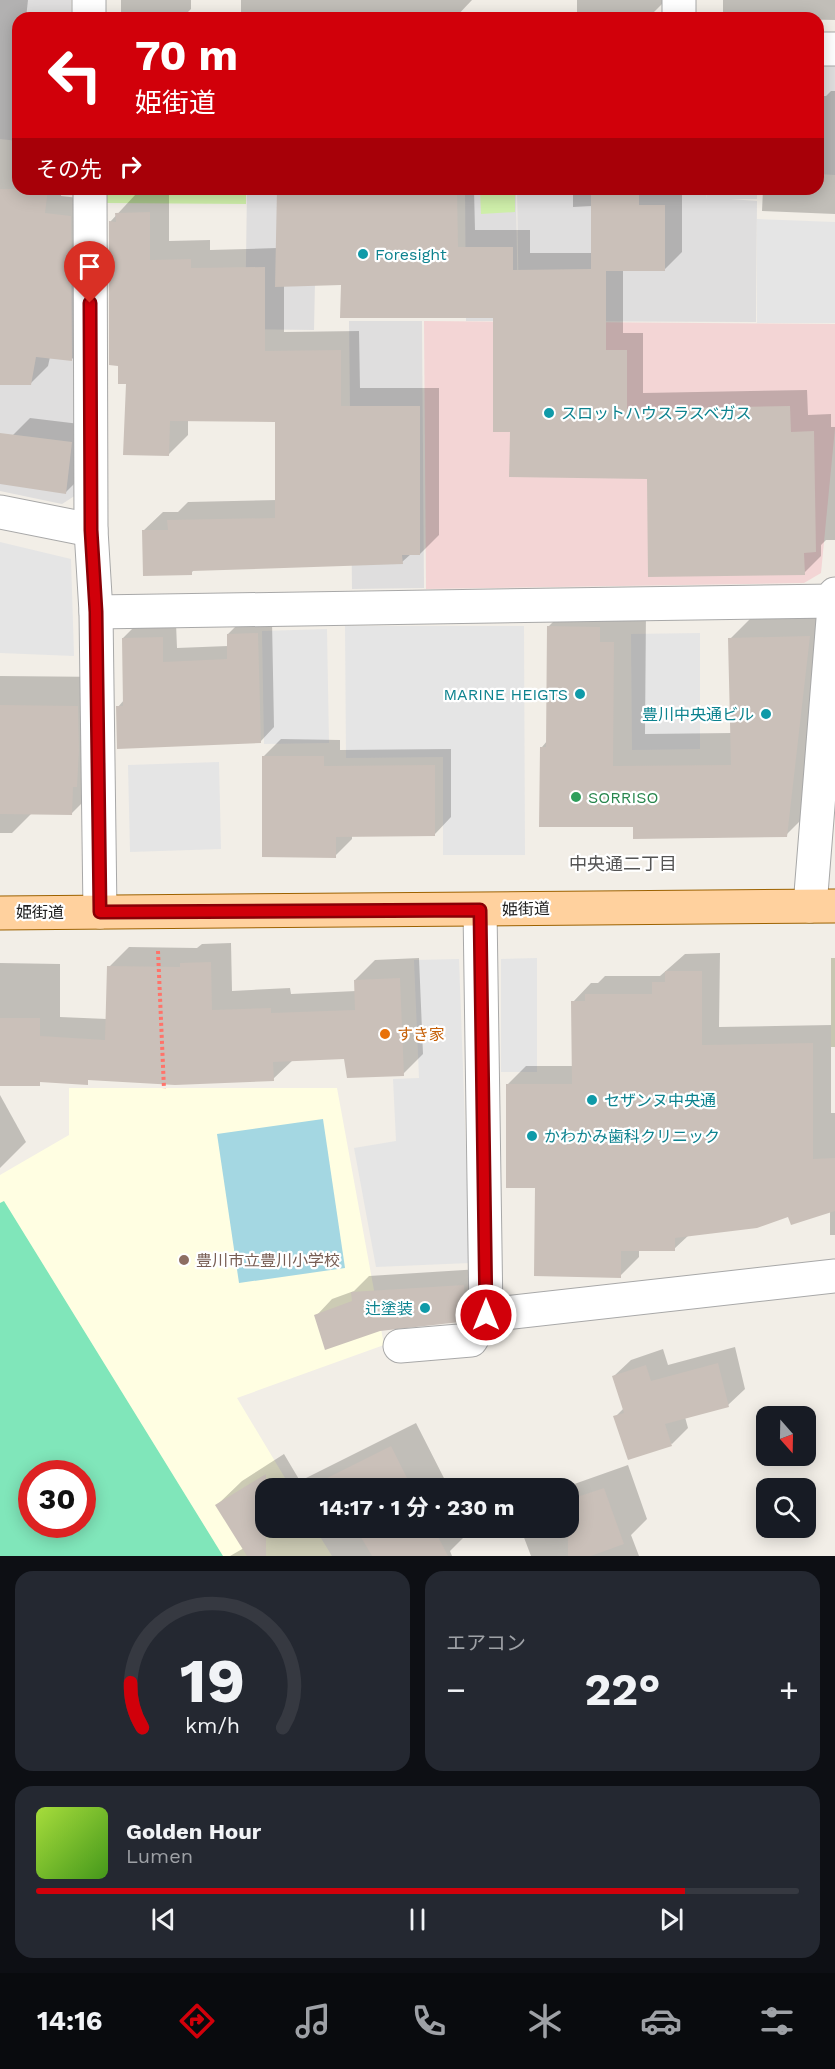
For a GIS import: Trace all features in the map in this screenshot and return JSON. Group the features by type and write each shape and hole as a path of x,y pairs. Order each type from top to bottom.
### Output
{"main road":[{"name":"姫街道","path":"0,912 822,906"}],"street":[{"path":"90,195 91,530 96,612 100,912"},
{"path":"0,512 91,530"},
{"path":"822,906 835,594"},
{"path":"96,612 835,601"},
{"path":"400,1346 471,1340 486,1315 480,910"},
{"path":"486,1315 835,1276"}],"path":[{"path":"158,951 164,1089"}],"shaded area":[{"path":"0,0 71,0 71,12 12,12 12,140 0,139"},
{"path":"824,65 835,66 835,175 824,174"},
{"path":"247,195 317,195 314,330 245,329"},
{"path":"465,195 516,195 518,321 466,321"},
{"path":"517,195 706,195 706,199 706,195 757,195 757,199 730,199 757,201 756,322 519,321"},
{"path":"757,219 835,222 835,323 757,323"},
{"path":"0,264 76,274 76,495 62,504 0,491"},
{"path":"349,321 422,321 424,588 352,589"},
{"path":"424,321 835,324 835,428 821,573 804,583 426,589"},
{"path":"0,542 71,559 74,656 0,653"},
{"path":"345,626 524,626 525,855 443,855 443,757 346,758"},
{"path":"327,629 329,743 264,744 262,631"},
{"path":"700,633 700,749 632,750 631,634"},
{"path":"219,762 221,849 130,852 128,765"},
{"path":"537,958 537,1072 501,1072 501,959"},
{"path":"831,958 835,958 835,1047 831,1047"},
{"path":"459,959 470,1263 376,1267 354,1148 396,1141 393,1079 419,1078 414,960"},
{"name":"豊川市立豊川小学校","path":"69,1088 337,1088 384,1345 237,1398 285,1478 255,1478 255,1538 321,1538 332,1556 0,1556 0,1175 69,1135"}],"green space":[{"path":"106,195 246,195 246,204 106,203"},
{"path":"480,195 515,195 515,212 481,214"},
{"path":"4,1201 223,1556 0,1556 0,1203"}],"water":[{"path":"323,1119 345,1268 239,1283 217,1134"}],"building":[{"path":"0,189 12,189 12,195 47,195 45,213 71,216 72,361 36,357 31,385 0,385"},
{"path":"277,195 457,195 458,247 513,247 513,270 591,269 591,195 639,195 639,205 665,205 665,271 606,271 606,350 627,350 627,409 790,406 791,432 814,431 816,552 804,553 805,575 648,577 647,479 509,477 510,432 493,432 493,318 340,318 341,285 275,287"},
{"path":"150,212 150,260 191,259 191,268 265,267 265,351 341,350 341,406 420,406 420,555 402,555 403,564 192,571 192,575 143,576 142,530 168,530 167,520 275,518 275,422 170,421 169,456 123,455 126,384 118,384 118,366 109,365 109,221 116,222 115,213"},
{"path":"0,433 72,442 66,494 0,484"},
{"path":"547,626 600,627 600,642 614,642 613,766 731,765 728,638 810,636 787,837 633,839 633,827 539,827 540,747 546,747"},
{"path":"258,633 261,743 117,749 116,706 123,706 122,638 163,637 163,662 227,659 227,634"},
{"path":"0,705 78,706 77,787 73,787 72,815 0,814"},
{"path":"262,756 324,756 324,766 435,765 435,836 336,837 336,858 262,857"},
{"path":"211,962 212,1010 271,1008 271,1013 355,1010 354,980 400,978 404,1076 347,1078 344,1059 273,1062 274,1081 175,1085 88,1080 88,1085 40,1082 40,1086 0,1086 0,1018 40,1018 40,1036 105,1040 107,966 180,967 180,963"},
{"path":"665,971 702,971 702,1045 813,1043 813,1159 835,1158 835,1211 791,1225 788,1217 757,1228 675,1238 675,1251 621,1251 621,1278 534,1276 535,1188 506,1188 506,1084 572,1084 571,1001 585,1001 585,994 652,994 652,982 665,982"},
{"path":"464,1285 465,1313 460,1322 380,1331 325,1350 314,1315 352,1301 351,1292"},
{"path":"718,1363 729,1407 665,1424 672,1446 628,1460 613,1416 624,1413 612,1376 646,1365 651,1381"},
{"path":"391,1446 407,1478 327,1478"},
{"path":"255,1481 255,1538 266,1538 266,1556 247,1556 215,1505"},
{"path":"604,1488 624,1544 591,1556 568,1556 568,1538 579,1538 579,1496"},
{"path":"361,1538 439,1538 448,1556 372,1556"}],"place":[{"name":"Foresight","path":"363,254"},
{"name":"スロットハウスラスベガス","path":"549,413"},
{"name":"MARINE HEIGTS","path":"580,694"},
{"name":"豊川中央通ビル","path":"766,714"},
{"name":"SORRISO","path":"576,797"},
{"name":"すき家","path":"385,1034"},
{"name":"セザンヌ中央通","path":"592,1100"},
{"name":"かわかみ歯科クリニック","path":"532,1136"},
{"name":"豊川市立豊川小学校","path":"184,1260"},
{"name":"辻塗装","path":"425,1308"}],"district":[{"name":"中央通二丁目","path":"623,863"}],"route":[{"path":"90,303 91,530 96,612 100,912 480,910 483,948 486,1315"}]}
